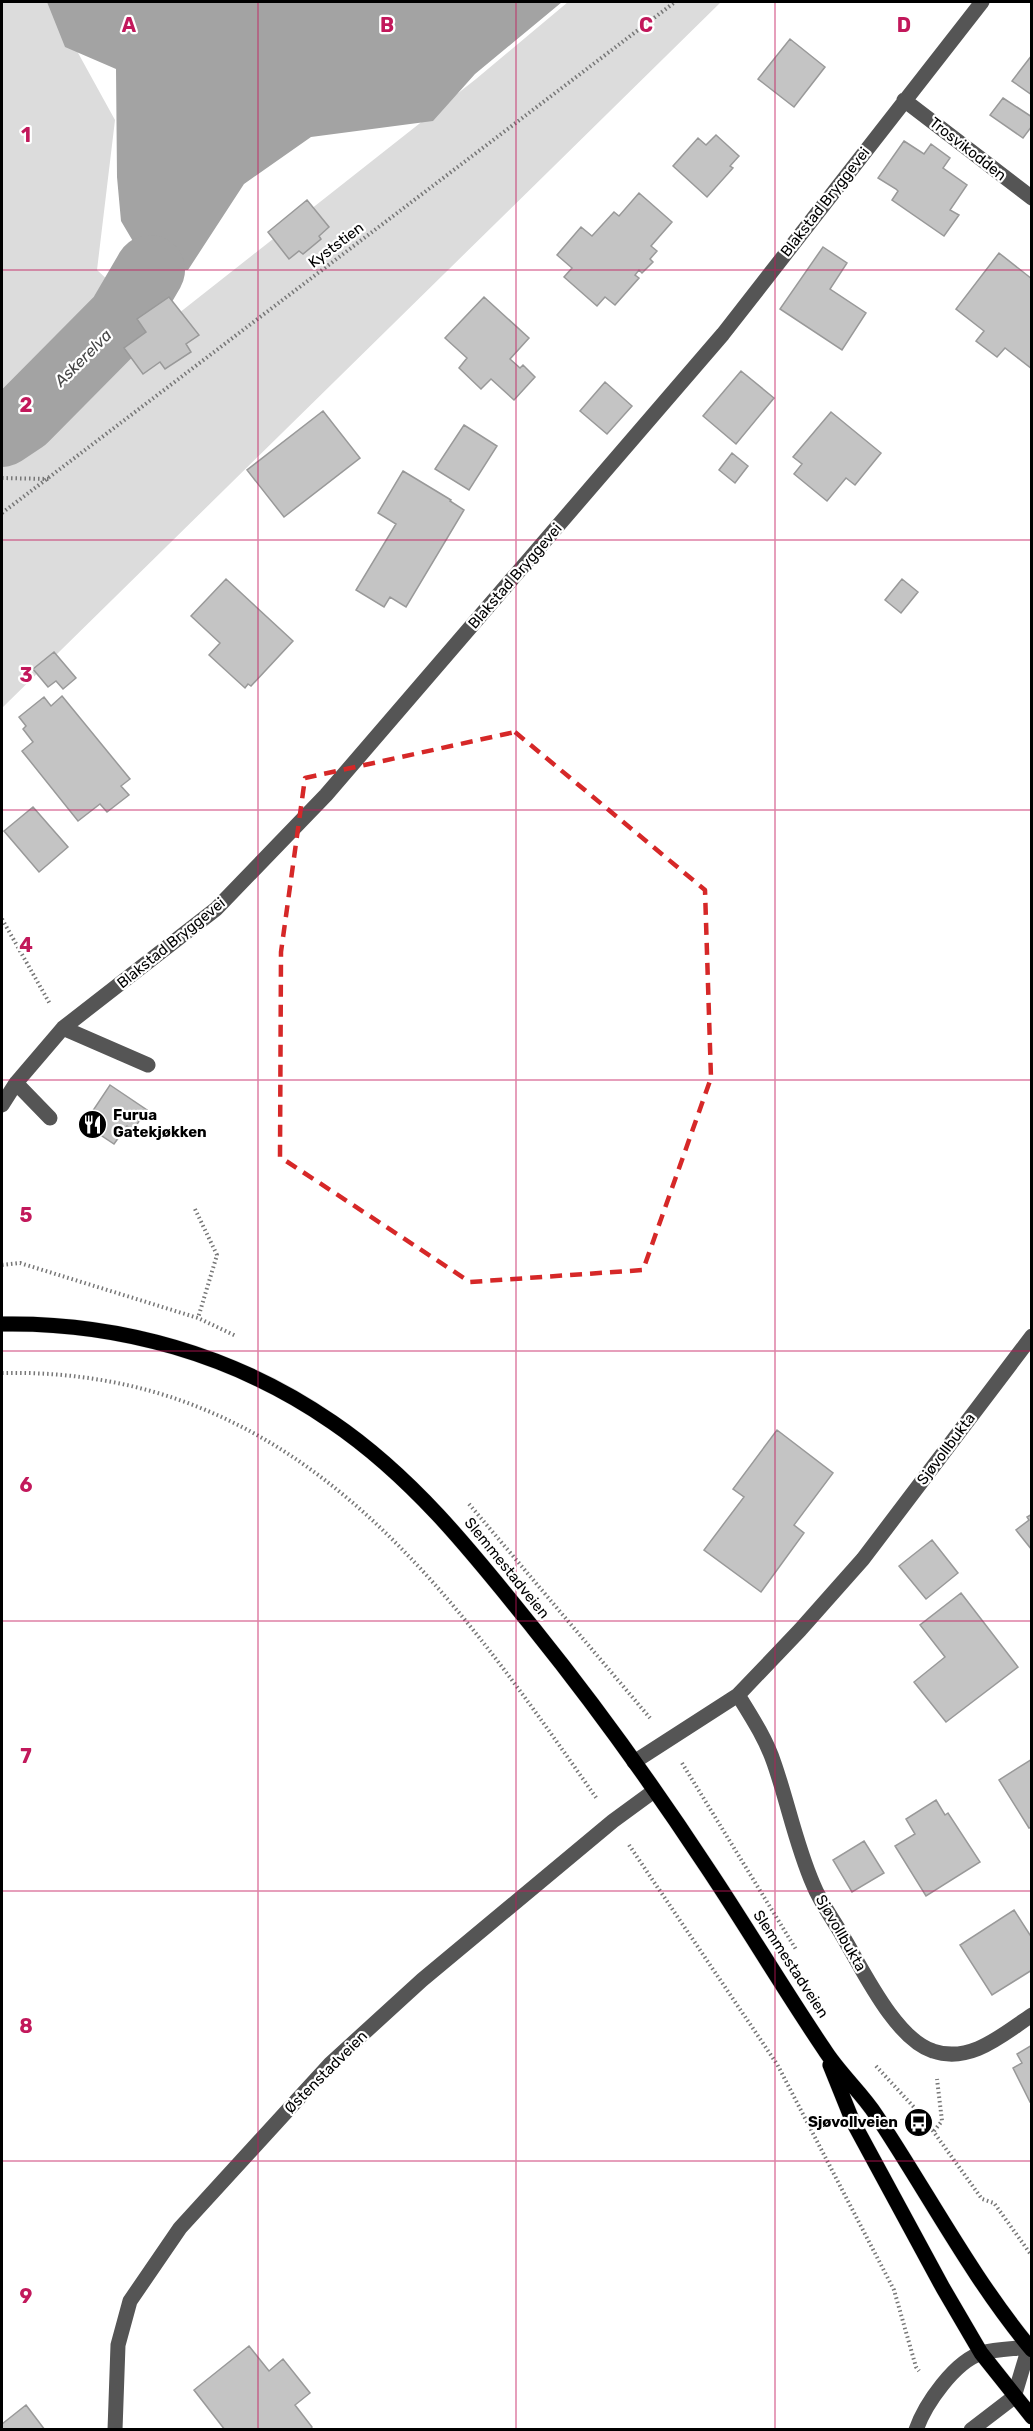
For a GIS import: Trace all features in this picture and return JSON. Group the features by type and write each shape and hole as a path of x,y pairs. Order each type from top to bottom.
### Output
{"main road":[{"name":"Slemmestadveien","path":"2,1324 82,1328 148,1338 181,1347 259,1378 335,1424 412,1488 453,1530 576,1681 708,1868 825,2051 873,2110 1000,2310 1030,2349"},
{"name":"Slemmestadveien","path":"825,2051 853,2122 943,2288 981,2353 1032,2417"}],"street":[{"name":"Blakstad Bryggevei","path":"2,1105 16,1083 63,1028 216,909 326,795 723,334 982,2"},
{"name":"Trosvikodden","path":"904,100 1032,198"},
{"path":"63,1028 148,1065"},
{"path":"16,1083 50,1118"},
{"name":"Sjøvollbukta","path":"634,1762 738,1695 800,1630 862,1559 1032,1336"},
{"name":"Sjøvollbukta","path":"738,1695 756,1724 774,1762 796,1842 814,1887 881,2001 896,2021 915,2040 933,2051"},
{"name":"Østenstadveien","path":"115,2430 118,2345 130,2301 180,2228 330,2064 422,1980 613,1821 654,1791"},
{"path":"933,2051 956,2054 975,2051 1032,2015"},
{"path":"916,2430 920,2418 937,2390 955,2371 981,2353 1030,2349 1014,2397 971,2430"}],"path":[{"name":"Kyststien","path":"2,513 675,2"},
{"path":"2,478 49,479"},
{"path":"2,919 63,1028"},
{"path":"2,1265 20,1263 198,1318 217,1255 195,1209"},
{"path":"2,1373 70,1376 137,1388 182,1401 249,1430 306,1465 353,1503 423,1570 539,1716 613,1821 777,2064 894,2290 916,2367 937,2390"},
{"path":"668,1740 802,1960"},
{"path":"933,2051 942,2121 934,2132"},
{"path":"872,2062 899,2089 934,2132 982,2199 994,2203 1032,2256"}],"highlighted area":[{"path":"515,732 705,890 711,1078 643,1270 470,1282 280,1157 281,952 305,778"}],"shaded area":[{"path":"2,2 50,2 115,120 97,270 160,328 476,79 568,2 721,2 2,708"},
{"path":"47,2 562,2 475,74 433,121 311,137 244,184 188,270 150,270 121,221 117,177 116,69 65,47"}],"building":[{"path":"790,39 825,67 794,107 758,79"},
{"path":"1032,55 1032,95 1012,81"},
{"path":"1003,98 1032,117 1032,126 1023,138 990,115"},
{"path":"716,135 739,156 730,166 733,168 707,197 673,166 698,138 706,145"},
{"path":"904,141 924,154 931,144 950,158 943,168 967,185 950,210 959,215 944,236 892,200 898,191 878,178"},
{"path":"639,193 672,222 651,246 657,251 650,259 653,262 642,273 639,270 635,275 639,278 615,305 605,297 597,306 564,277 572,268 557,255 581,227 592,236 614,212 619,216"},
{"path":"307,200 329,227 319,236 321,239 303,254 299,251 289,259 268,232"},
{"path":"823,247 847,263 830,289 866,313 842,350 780,309"},
{"path":"999,253 1032,279 1032,369 1005,348 997,357 976,341 984,331 956,309"},
{"path":"169,297 199,335 186,344 191,352 165,369 160,362 143,374 124,348 146,332 137,319"},
{"path":"484,297 529,338 510,359 520,368 523,365 535,377 514,400 491,379 481,389 459,368 467,358 445,338"},
{"path":"741,371 774,398 736,444 703,416"},
{"path":"605,382 632,406 607,434 580,411"},
{"path":"323,411 360,458 284,517 247,470"},
{"path":"831,412 881,453 855,485 846,478 827,501 794,474 802,464 793,457"},
{"path":"464,425 497,446 469,490 435,469"},
{"path":"732,453 748,466 735,483 719,470"},
{"path":"403,471 464,510 406,607 390,597 384,607 356,590 396,524 378,513"},
{"path":"226,579 293,641 251,686 248,684 245,688 209,655 220,643 191,616"},
{"path":"902,579 918,592 901,613 885,600"},
{"path":"54,652 76,678 63,689 56,681 48,687 33,669"},
{"path":"62,696 130,779 121,786 129,795 107,812 100,804 78,821 22,751 33,742 23,729 26,726 19,717 44,697 51,706"},
{"path":"33,807 68,847 39,872 4,831"},
{"path":"110,1085 147,1110 133,1130 127,1126 114,1144 84,1124"},
{"path":"777,1430 833,1473 794,1525 804,1533 761,1592 704,1550 744,1497 733,1489"},
{"path":"1032,1514 1032,1550 1016,1530 1029,1520 1027,1517"},
{"path":"932,1540 958,1573 926,1599 899,1566"},
{"path":"961,1593 1018,1667 946,1722 914,1682 945,1657 920,1625"},
{"path":"1032,1759 1032,1827 1029,1828 999,1780"},
{"path":"936,1800 945,1815 948,1813 980,1862 926,1896 895,1846 915,1834 906,1819"},
{"path":"864,1841 884,1873 852,1892 833,1860"},
{"path":"1014,1910 1032,1938 1032,1970 992,1995 960,1945"},
{"path":"1032,2045 1032,2101 1030,2102 1013,2068 1022,2063 1017,2054"},
{"path":"249,2346 269,2371 283,2359 310,2393 295,2405 312,2427 310,2430 225,2430 194,2390"},
{"path":"26,2405 45,2430 2,2430 2,2424"}],"waterway":[{"name":"Askerelva","path":"2,432 23,418 122,318 150,270"}],"place":[{"name":"Furua Gatekjøkken","path":"92,1124"},
{"name":"Sjøvollveien","path":"919,2122"}]}
